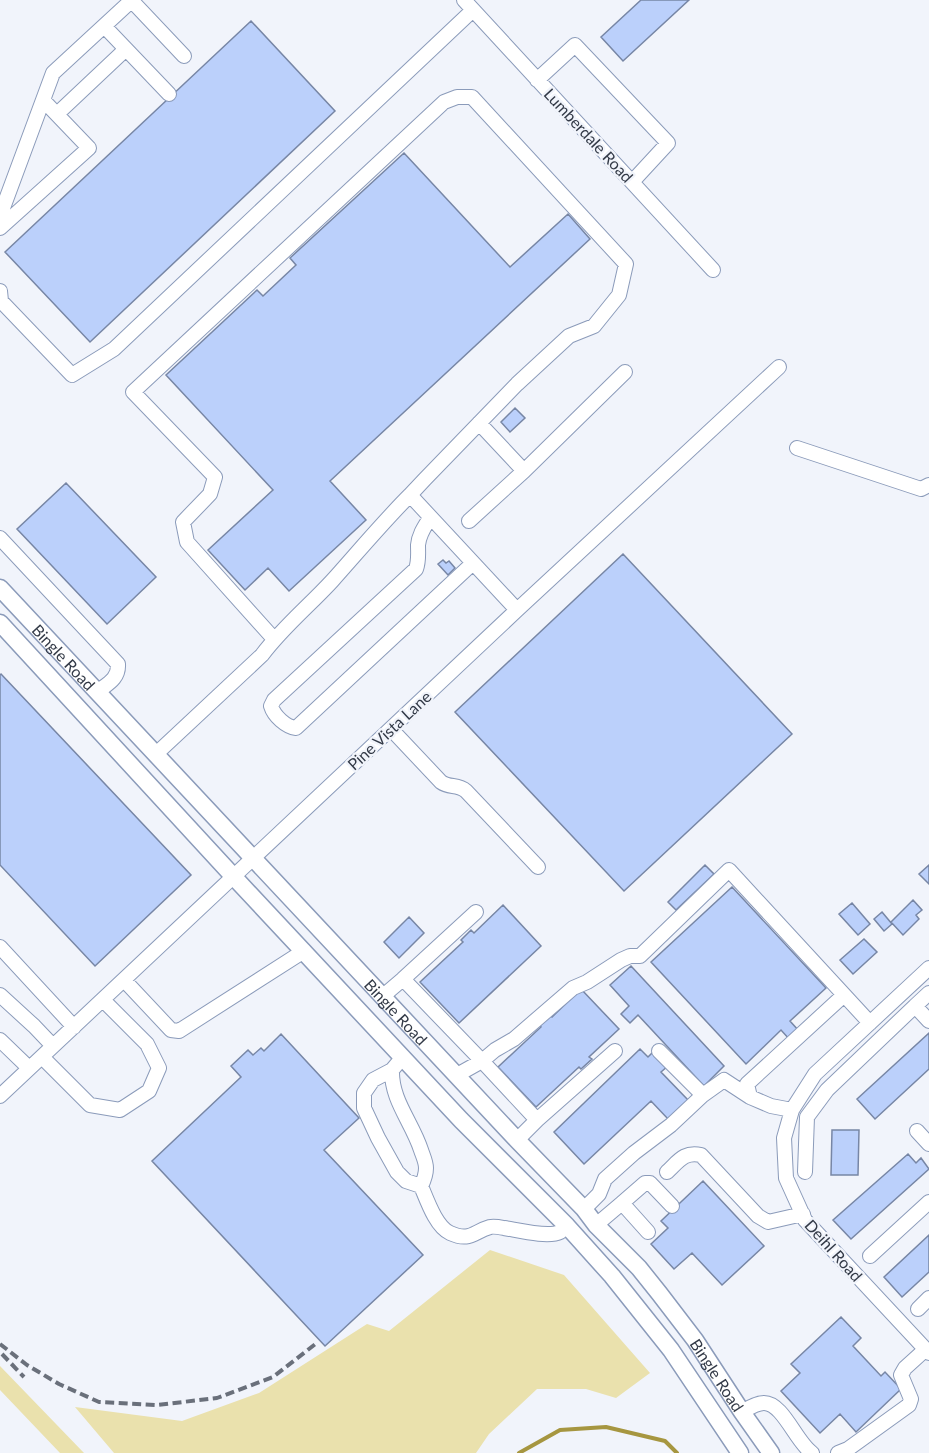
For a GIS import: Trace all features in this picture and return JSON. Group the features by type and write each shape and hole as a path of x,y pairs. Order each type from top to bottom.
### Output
{"main road":[{"name":"Bingle Road","path":"0,588 584,1209 596,1226 639,1268 679,1317 771,1453"},
{"name":"Bingle Road","path":"0,623 304,951 397,1063 461,1120 567,1226 612,1276 688,1374 740,1453"},
{"path":"79,708 97,692"},
{"path":"397,1063 423,1038"},
{"path":"567,1226 584,1209"},
{"path":"722,1425 742,1412"}],"street":[{"path":"0,216 53,74 132,0 184,56"},
{"path":"0,291 1,301 72,375 114,350 469,5"},
{"name":"Lumberdale Road","path":"469,5 713,270"},
{"path":"104,26 169,94"},
{"path":"537,80 575,45 668,142 632,182"},
{"path":"57,114 126,49"},
{"path":"156,754 262,655 274,639 331,582 425,478 517,384 569,336 594,326 619,295 626,264 472,97 457,97 444,102 133,392 215,477 210,494 183,522 187,542 274,639"},
{"path":"0,228 89,148 43,100"},
{"name":"Pine Vista Lane","path":"0,1096 779,367"},
{"path":"470,521 625,372"},
{"path":"479,423 524,471"},
{"path":"797,448 921,489 929,485"},
{"path":"410,495 517,610"},
{"path":"430,518 420,536 416,569 274,700 272,710 279,718 286,725 296,728 473,563"},
{"path":"0,538 118,664 115,677 97,692"},
{"path":"391,729 441,782 461,787 466,791 538,867"},
{"path":"457,1075 514,1039 573,988 588,982 621,960 640,956 729,870 870,1023"},
{"path":"383,996 476,912"},
{"path":"0,947 74,1027"},
{"path":"124,980 171,1030 178,1031 304,951"},
{"name":"Deihl Road","path":"927,1351 806,1220 786,1178 784,1138 792,1110 815,1074 929,968"},
{"path":"403,980 537,1120"},
{"path":"805,1172 807,1117 827,1090 929,993"},
{"path":"0,995 53,1046"},
{"path":"750,1097 747,1084 844,995"},
{"path":"42,1057 90,1105 120,1110 149,1091 159,1068 147,1044 103,1000"},
{"path":"915,1006 929,1021"},
{"path":"0,1040 29,1068"},
{"path":"517,1140 615,1051"},
{"path":"659,1051 703,1095"},
{"path":"397,1063 392,1081 396,1097 420,1146 426,1166 421,1186"},
{"path":"397,1063 372,1080 364,1093 364,1108 397,1172 406,1181 421,1186 443,1229 460,1237 473,1236 494,1226 552,1234 560,1232 567,1226"},
{"path":"584,1209 599,1194 606,1179 703,1095 724,1080 750,1097 771,1106 792,1110"},
{"path":"917,1131 929,1144"},
{"path":"667,1172 686,1155 692,1153 700,1155 758,1216 768,1222 802,1214"},
{"path":"596,1226 645,1183 650,1183 672,1206"},
{"path":"870,1256 929,1202"},
{"path":"622,1203 648,1232"},
{"path":"918,1309 929,1298"},
{"path":"838,1453 848,1449 909,1405 911,1399 901,1375 905,1368 927,1351"},
{"path":"742,1412 763,1403 775,1407 802,1444 812,1453"}],"shaded area":[{"path":"490,1250 564,1275 650,1373 616,1398 586,1389 537,1389 489,1434 476,1453 114,1453 75,1407 182,1421 259,1393 367,1324 389,1331"},
{"path":"0,1366 84,1453 60,1453 0,1390"}],"building":[{"path":"641,0 689,0 623,61 601,37"},
{"path":"251,21 335,111 90,342 5,252"},
{"path":"404,153 510,267 568,214 590,239 330,481 366,520 289,591 268,568 245,590 208,550 273,490 166,375 257,290 263,296 296,265 290,258"},
{"path":"515,408 525,418 510,432 501,422"},
{"path":"66,483 156,577 107,624 17,529"},
{"path":"623,554 792,734 624,891 455,712"},
{"path":"443,560 446,563 449,561 455,568 448,575 438,564"},
{"path":"1,674 191,875 95,966 0,865"},
{"path":"705,865 714,874 676,910 668,902"},
{"path":"929,865 929,884 919,874"},
{"path":"732,887 826,988 790,1021 799,1031 790,1040 781,1030 746,1064 651,962"},
{"path":"913,900 922,910 916,915 919,919 903,935 891,922"},
{"path":"852,903 870,924 858,935 839,914"},
{"path":"503,905 541,946 459,1023 420,982 463,942 461,940 471,930 474,933"},
{"path":"882,912 892,924 884,931 874,919"},
{"path":"409,917 424,933 399,958 384,942"},
{"path":"864,939 877,952 853,974 840,960"},
{"path":"631,966 724,1066 704,1086 638,1015 630,1023 621,1014 629,1006 610,985"},
{"path":"581,989 619,1029 589,1057 592,1059 581,1069 579,1067 536,1107 498,1067 541,1027 539,1024 549,1015 552,1017"},
{"path":"929,1033 929,1069 875,1119 857,1099"},
{"path":"281,1034 359,1118 324,1150 423,1255 325,1346 152,1161 241,1077 231,1066 248,1050 253,1055 261,1048 264,1051"},
{"path":"640,1049 648,1057 654,1051 668,1066 661,1072 688,1100 668,1119 651,1101 584,1164 554,1132"},
{"path":"832,1130 859,1130 858,1175 831,1175"},
{"path":"908,1154 916,1163 921,1158 929,1169 851,1239 833,1220"},
{"path":"703,1181 764,1246 722,1285 692,1253 674,1269 651,1244 668,1228 661,1221"},
{"path":"929,1235 929,1272 902,1297 884,1277"},
{"path":"841,1317 861,1338 853,1346 881,1376 885,1372 901,1389 856,1432 840,1414 820,1433 781,1391 800,1373 791,1364"}],"waterway":[{"path":"519,1453 560,1430 606,1427 665,1441 677,1453"}],"railway":[{"path":"0,1344 27,1365 59,1384 99,1402 157,1405 217,1398 273,1377 318,1342"},
{"path":"2,1354 24,1377"}]}
